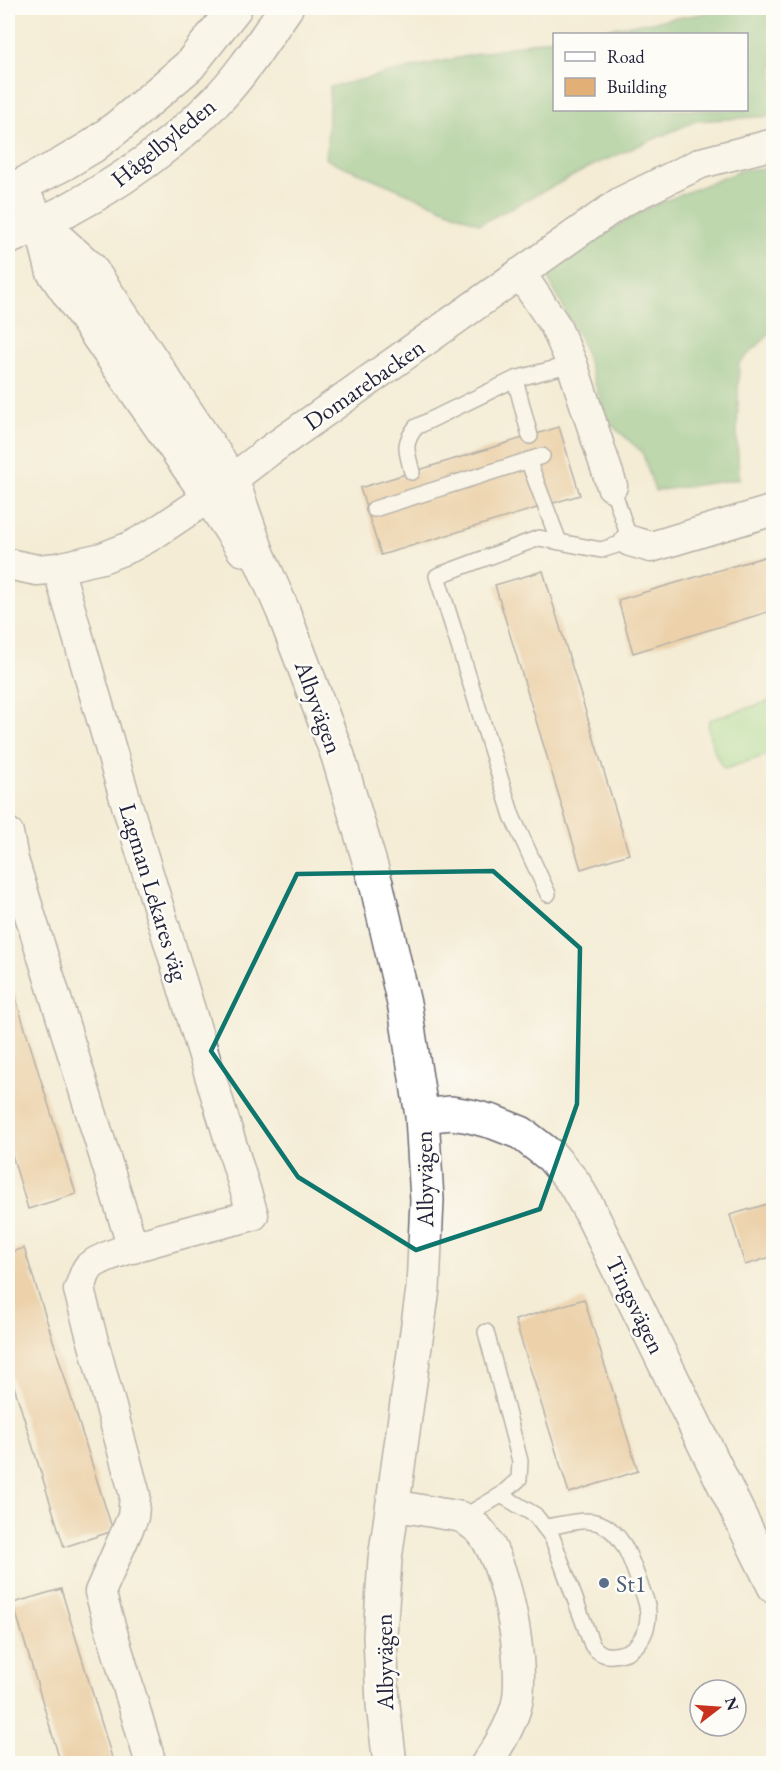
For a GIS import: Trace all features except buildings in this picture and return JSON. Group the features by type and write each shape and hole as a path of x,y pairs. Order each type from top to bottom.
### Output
{"street":[{"name":"Hågelbyleden","path":"13,190 93,146 152,99 189,66 235,8"},
{"name":"Hågelbyleden","path":"8,238 41,224 120,180 173,140 218,99 253,57 286,8"},
{"name":"Domarebacken","path":"221,488 269,451 621,202 701,162 774,144"},
{"name":"Albyvägen","path":"13,190 41,224 90,268 258,554 283,611 339,756 376,887 405,1008 422,1116 427,1200 423,1289 385,1559 380,1636 383,1705 390,1764"},
{"path":"520,273 555,325 572,364 612,486"},
{"path":"8,564 37,570 58,568 102,558 130,547 180,518 221,488"},
{"path":"630,541 651,547 774,510"},
{"name":"Lagman Lekares väg","path":"58,568 127,805 253,1215 133,1248"},
{"path":"8,833 13,860 133,1248 100,1259 88,1269 79,1290 135,1495 133,1517 100,1592 151,1764"},
{"name":"Tingsvägen","path":"422,1116 451,1113 471,1116 521,1133 552,1157 574,1183 590,1211 774,1586"},
{"path":"393,1505 462,1518 478,1529 487,1539 507,1592 517,1637 519,1665 516,1706 497,1749 486,1764"}],"lane":[{"path":"412,472 405,447 407,438 416,427 515,380 572,364"},
{"path":"515,380 530,436"},
{"path":"374,509 535,458 559,542"},
{"path":"548,894 512,816 437,576 539,538 601,550 630,541 612,486"},
{"path":"462,1518 501,1495 519,1479 520,1461 486,1332"},
{"path":"501,1495 535,1515 544,1527 552,1537 592,1645 600,1654 612,1656 625,1653 637,1646 645,1634 648,1617 647,1605 630,1556 617,1536 597,1522 544,1527"}],"highlighted area":[{"path":"493,871 580,948 577,1104 540,1209 416,1250 298,1177 211,1051 297,874"}],"green space":[{"path":"738,8 773,8 773,116 696,121 596,164 480,224 326,159 330,87 553,38 553,111 748,111 748,33 580,33"},
{"path":"773,168 773,331 739,363 737,437 739,479 655,491 642,452 607,421 582,343 543,269 650,207 742,170"},
{"path":"773,700 773,753 725,769 712,746 709,720"}],"place":[{"name":"St1","path":"604,1583"}]}
